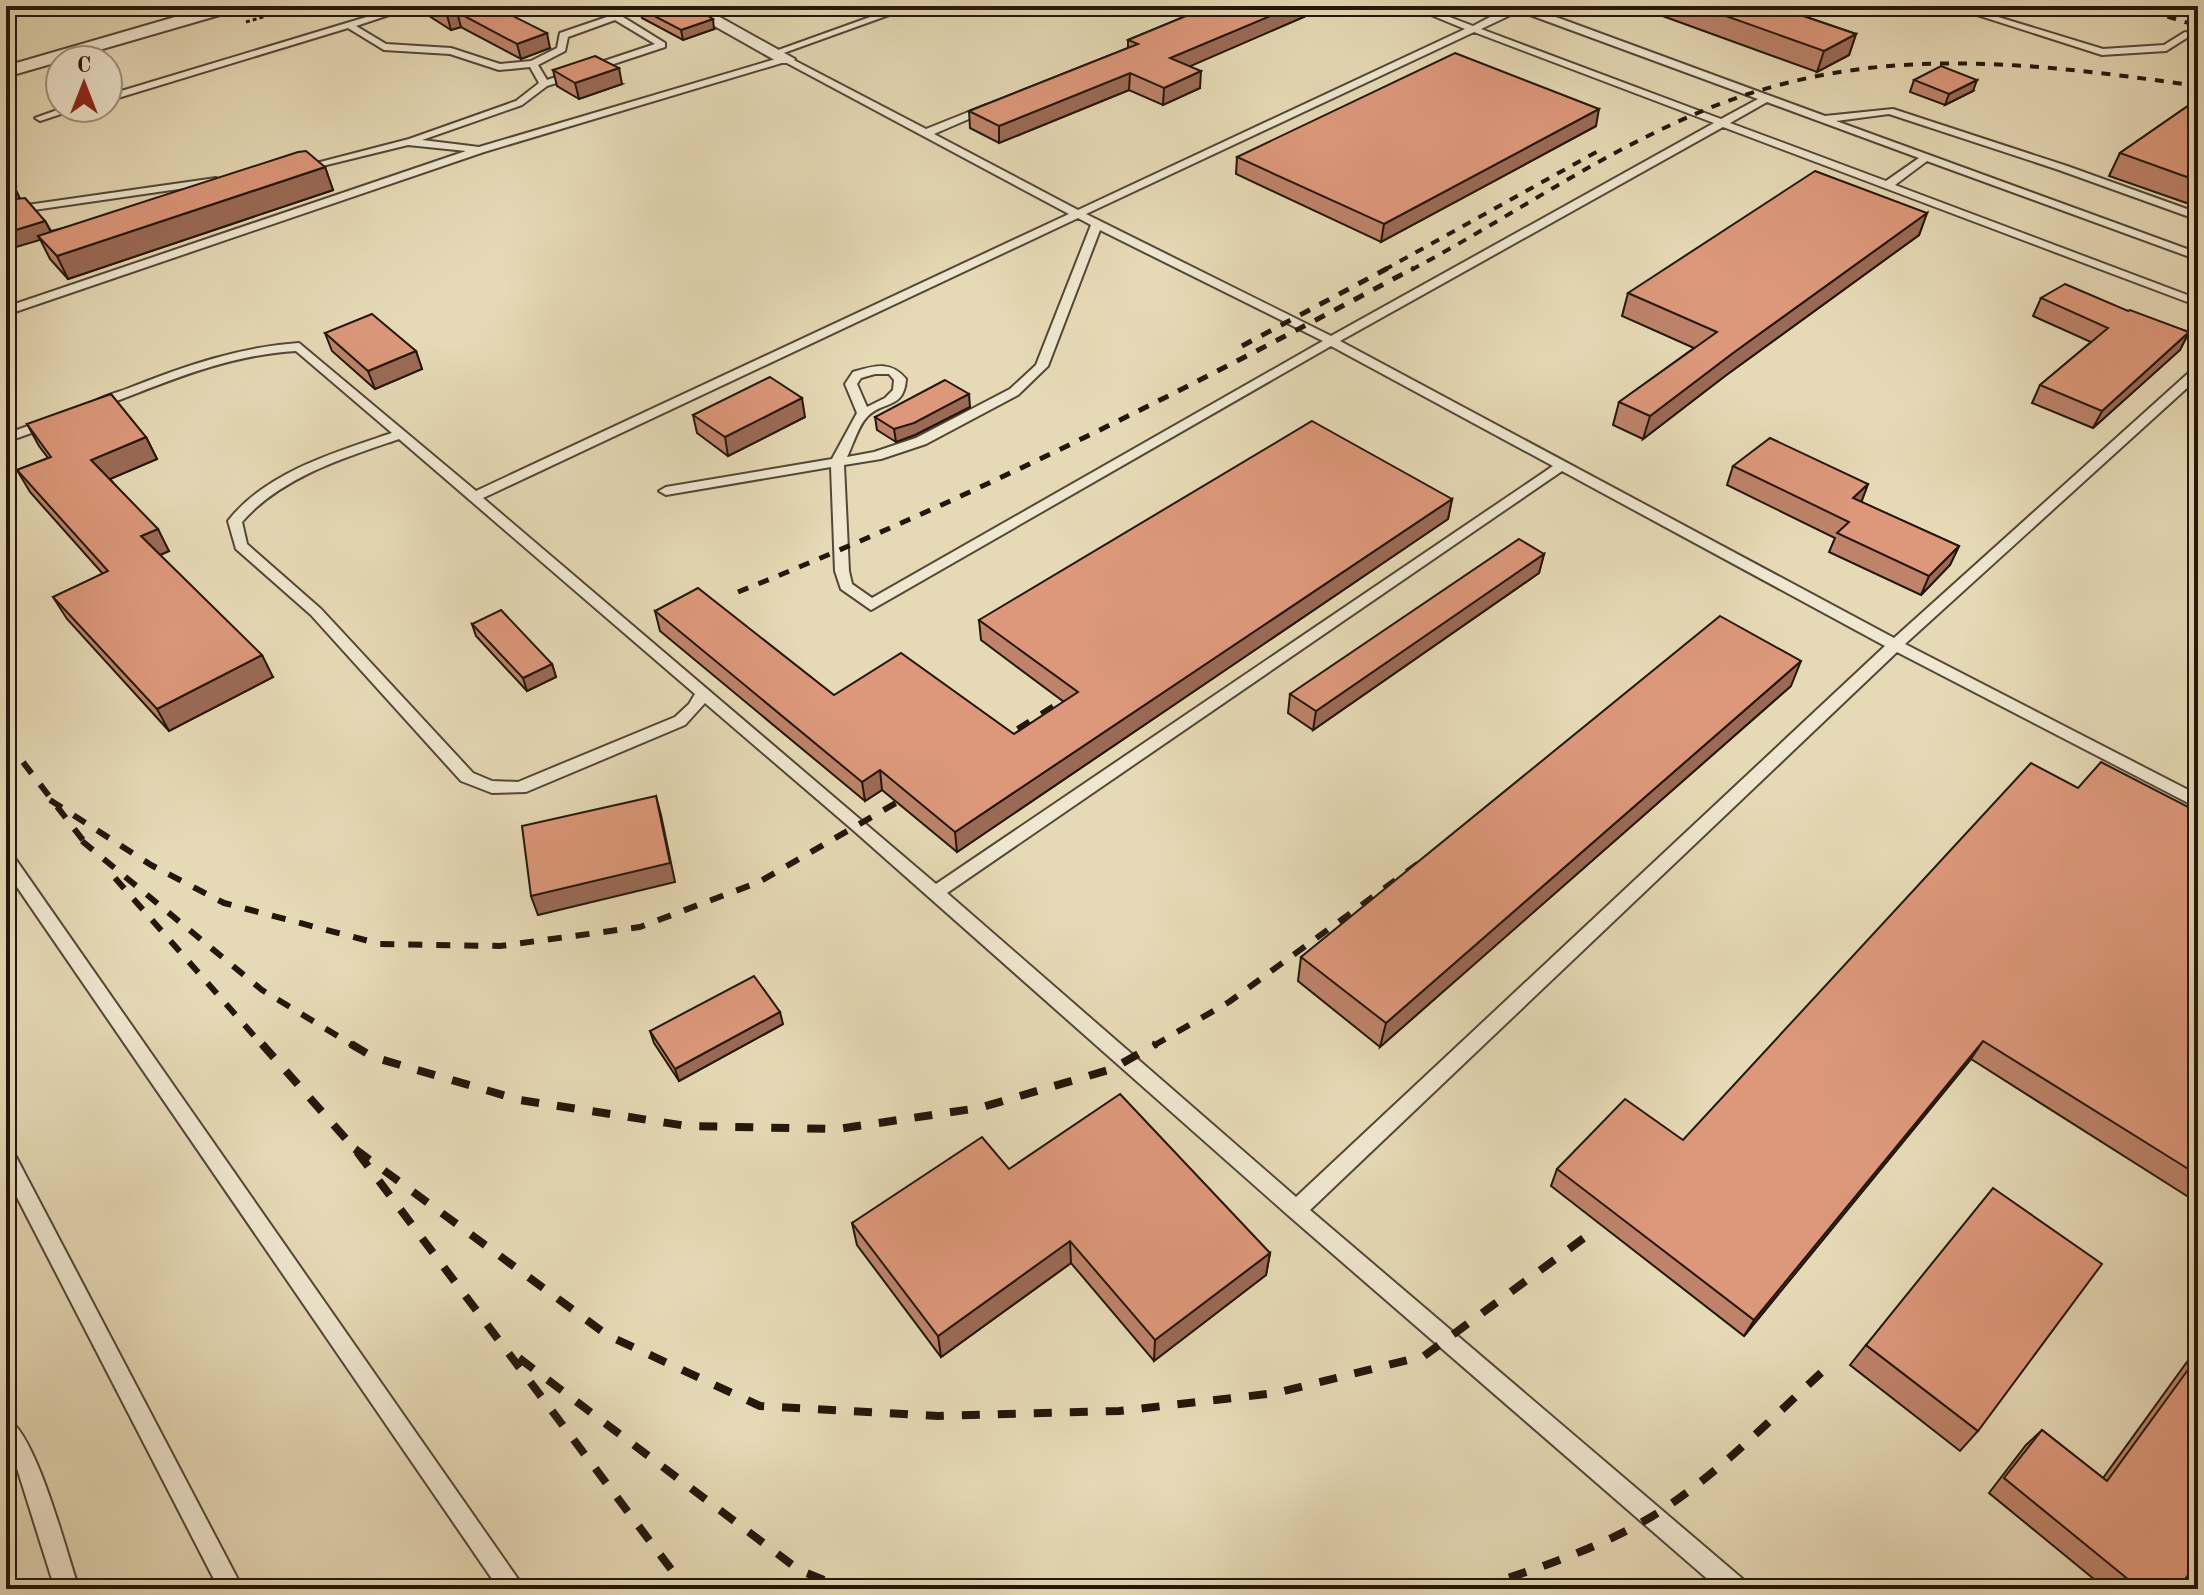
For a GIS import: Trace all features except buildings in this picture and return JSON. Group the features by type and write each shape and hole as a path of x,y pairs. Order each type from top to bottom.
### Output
{"street":[{"path":"6,72 231,6"},
{"path":"687,6 780,56"}],"lane":[{"path":"124,93 412,6"},
{"path":"350,26 384,47 451,51 499,67 533,64 562,49 563,35 648,6"},
{"path":"6,311 480,150 780,56 910,6"},
{"path":"1413,6 2198,303"},
{"path":"474,497 1519,6 1820,120 2198,257"},
{"path":"1953,6 2102,52 2166,48 2188,34"},
{"path":"290,172 408,142 519,103 544,84 662,45 616,17"},
{"path":"780,56 924,134 1330,342 1895,645 2198,802"},
{"path":"533,64 544,84"},
{"path":"863,413 837,463 842,571 846,586 871,605 1330,342 1765,99"},
{"path":"924,134 1005,100"},
{"path":"1820,120 1890,111 2063,168 2198,217"},
{"path":"40,118 44,117"},
{"path":"408,142 480,150"},
{"path":"408,142 419,149 419,171"},
{"path":"1887,186 1925,158"},
{"path":"6,211 83,206 230,179"},
{"path":"666,491 876,456 921,441 1014,392 1042,366 1097,223"},
{"path":"6,438 233,355 265,347 299,347 703,692 1296,1210 1737,1589"},
{"path":"1296,1210 1895,645 2198,371"},
{"path":"401,434 346,453 280,485 246,506 235,521 241,546 316,612 467,777 485,786 520,788 680,721 695,707 703,692"},
{"path":"935,893 1561,466"},
{"path":"6,858 513,1589"},
{"path":"6,1157 231,1589"},
{"path":"6,1429 24,1456 67,1589"}],"railway":[{"path":"2133,6 2198,26"},
{"path":"1411,270 1641,139 1741,97 1805,79 1869,68 1998,64 2198,86"},
{"path":"1384,270 1600,150"},
{"path":"1242,346 1388,268"},
{"path":"738,592 996,480 1248,355 1414,268"},
{"path":"994,744 1054,706"},
{"path":"6,740 54,803"},
{"path":"54,803 151,865 224,903 380,944 500,946 640,927 759,882 915,792"},
{"path":"50,800 54,803"},
{"path":"54,803 86,845"},
{"path":"82,841 86,845"},
{"path":"86,845 262,990 354,1046"},
{"path":"86,845 89,848"},
{"path":"1153,1046 1229,1002 1419,863"},
{"path":"115,878 263,1046"},
{"path":"262,1044 355,1149"},
{"path":"351,1044 373,1057 520,1100 687,1126 838,1129 979,1108 1112,1069 1156,1044"},
{"path":"355,1149 607,1335 760,1406 938,1416 1119,1411 1276,1393 1424,1356 1592,1232"},
{"path":"355,1149 686,1589"},
{"path":"519,1358 799,1570 847,1589"},
{"path":"1475,1589 1587,1549 1651,1517 1700,1483 1833,1362"}]}
